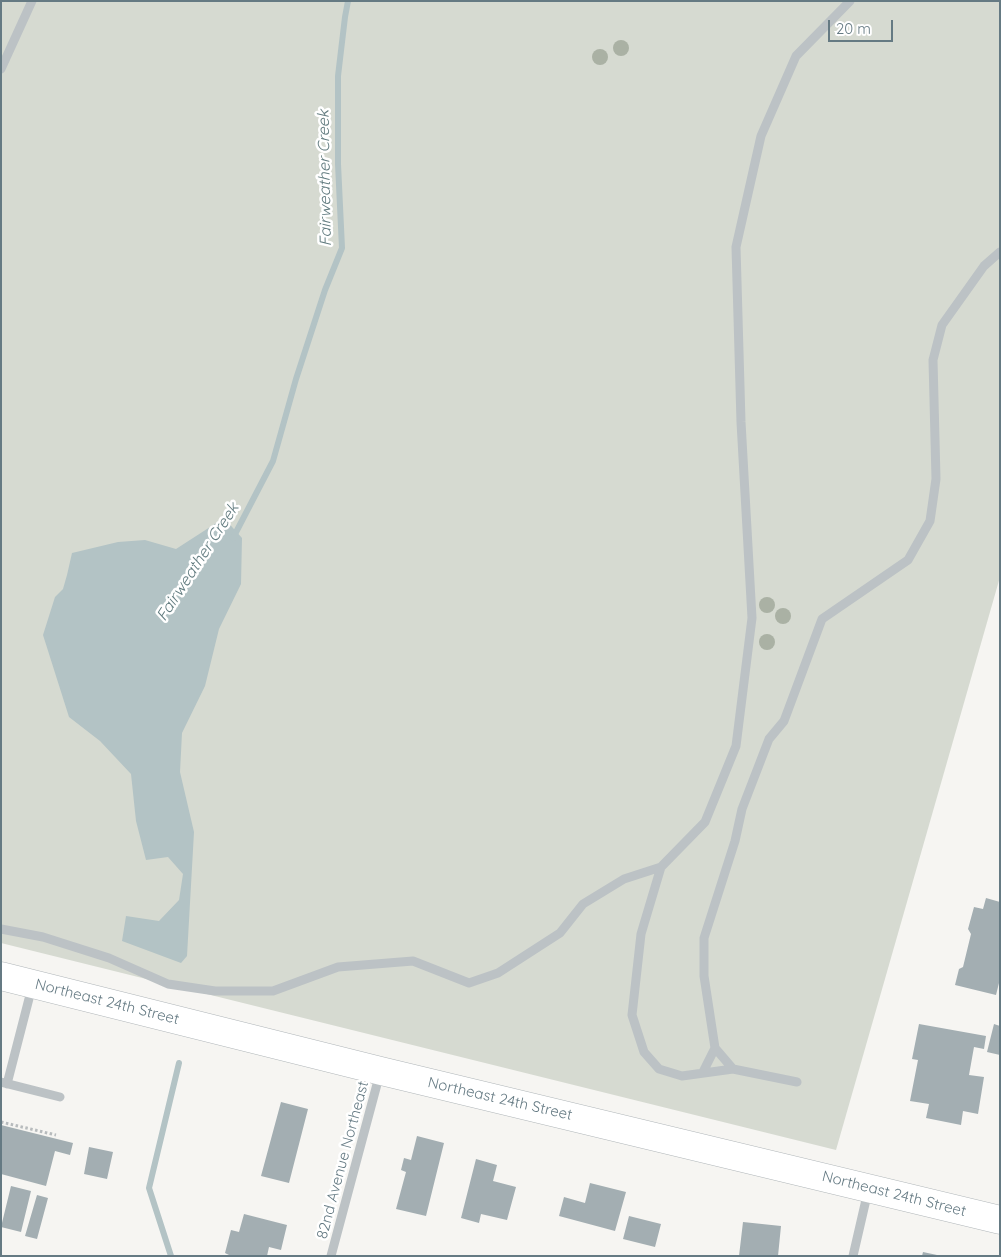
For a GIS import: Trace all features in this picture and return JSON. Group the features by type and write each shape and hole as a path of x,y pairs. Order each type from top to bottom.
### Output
{"main road":[{"name":"Northeast 24th Street","path":"1,976 380,1071 1000,1220"}],"street":[{"path":"1,69 32,1"},
{"path":"1,929 43,937 100,955 168,984 215,990 273,991 338,967 413,961 469,983 498,973 560,933 582,904 624,879 660,867 705,822 736,746 752,618 741,422 736,247 761,136 796,56 850,1"},
{"path":"733,1069 715,1048 704,976 704,938 735,841 742,809 768,739 784,721 822,619 908,560 930,521 936,479 932,360 942,325 984,266 1000,252"},
{"path":"660,867 641,934 632,1014 644,1052 658,1069 682,1076 733,1069 796,1082"},
{"path":"33,984 4,1083 60,1097"},
{"path":"703,1072 715,1048"},
{"name":"82nd Avenue Northeast","path":"331,1256 380,1071"},
{"path":"853,1256 868,1188"}],"path":[{"path":"1,1122 56,1135"}],"shaded area":[{"path":"1,1 1000,1 1000,577 836,1150 1,943"}],"water":[{"path":"224,518 242,538 241,584 219,629 205,686 182,733 180,772 194,832 187,956 181,963 122,941 126,916 159,921 179,900 183,874 168,857 146,860 136,821 131,774 100,741 69,717 43,635 55,597 63,589 72,553 118,542 145,540 176,549"}],"building":[{"path":"986,898 1000,902 1000,979 996,995 955,985 959,969 963,967 971,934 968,929 974,907 983,909"},
{"path":"919,1024 986,1036 984,1049 974,1047 969,1075 984,1077 978,1114 963,1111 961,1125 926,1118 929,1104 910,1101 918,1060 912,1059"},
{"path":"994,1024 1000,1026 1000,1055 987,1052"},
{"path":"281,1102 308,1109 289,1183 261,1176"},
{"path":"1,1125 73,1143 70,1155 55,1151 46,1186 1,1174"},
{"path":"417,1136 444,1143 426,1216 396,1209 406,1172 401,1170 404,1158 411,1160"},
{"path":"89,1147 113,1152 107,1179 84,1174"},
{"path":"476,1159 497,1165 493,1181 516,1187 507,1220 481,1214 479,1223 461,1218"},
{"path":"590,1183 626,1192 615,1231 559,1216 564,1197 585,1203"},
{"path":"11,1186 31,1191 21,1232 1,1227"},
{"path":"37,1195 48,1198 37,1239 25,1236"},
{"path":"244,1214 287,1225 281,1250 269,1247 267,1256 231,1256 225,1253 231,1230 239,1232"},
{"path":"629,1216 661,1224 655,1247 623,1239"},
{"path":"743,1222 781,1226 778,1256 739,1256"},
{"path":"923,1252 937,1255 937,1256 922,1256"}],"waterway":[{"name":"Fairweather Creek","path":"233,538 273,461 296,379 325,290 342,248 338,164 338,76 348,1"},
{"name":"Fairweather Creek","path":"171,1256 149,1188 179,1063"}]}
